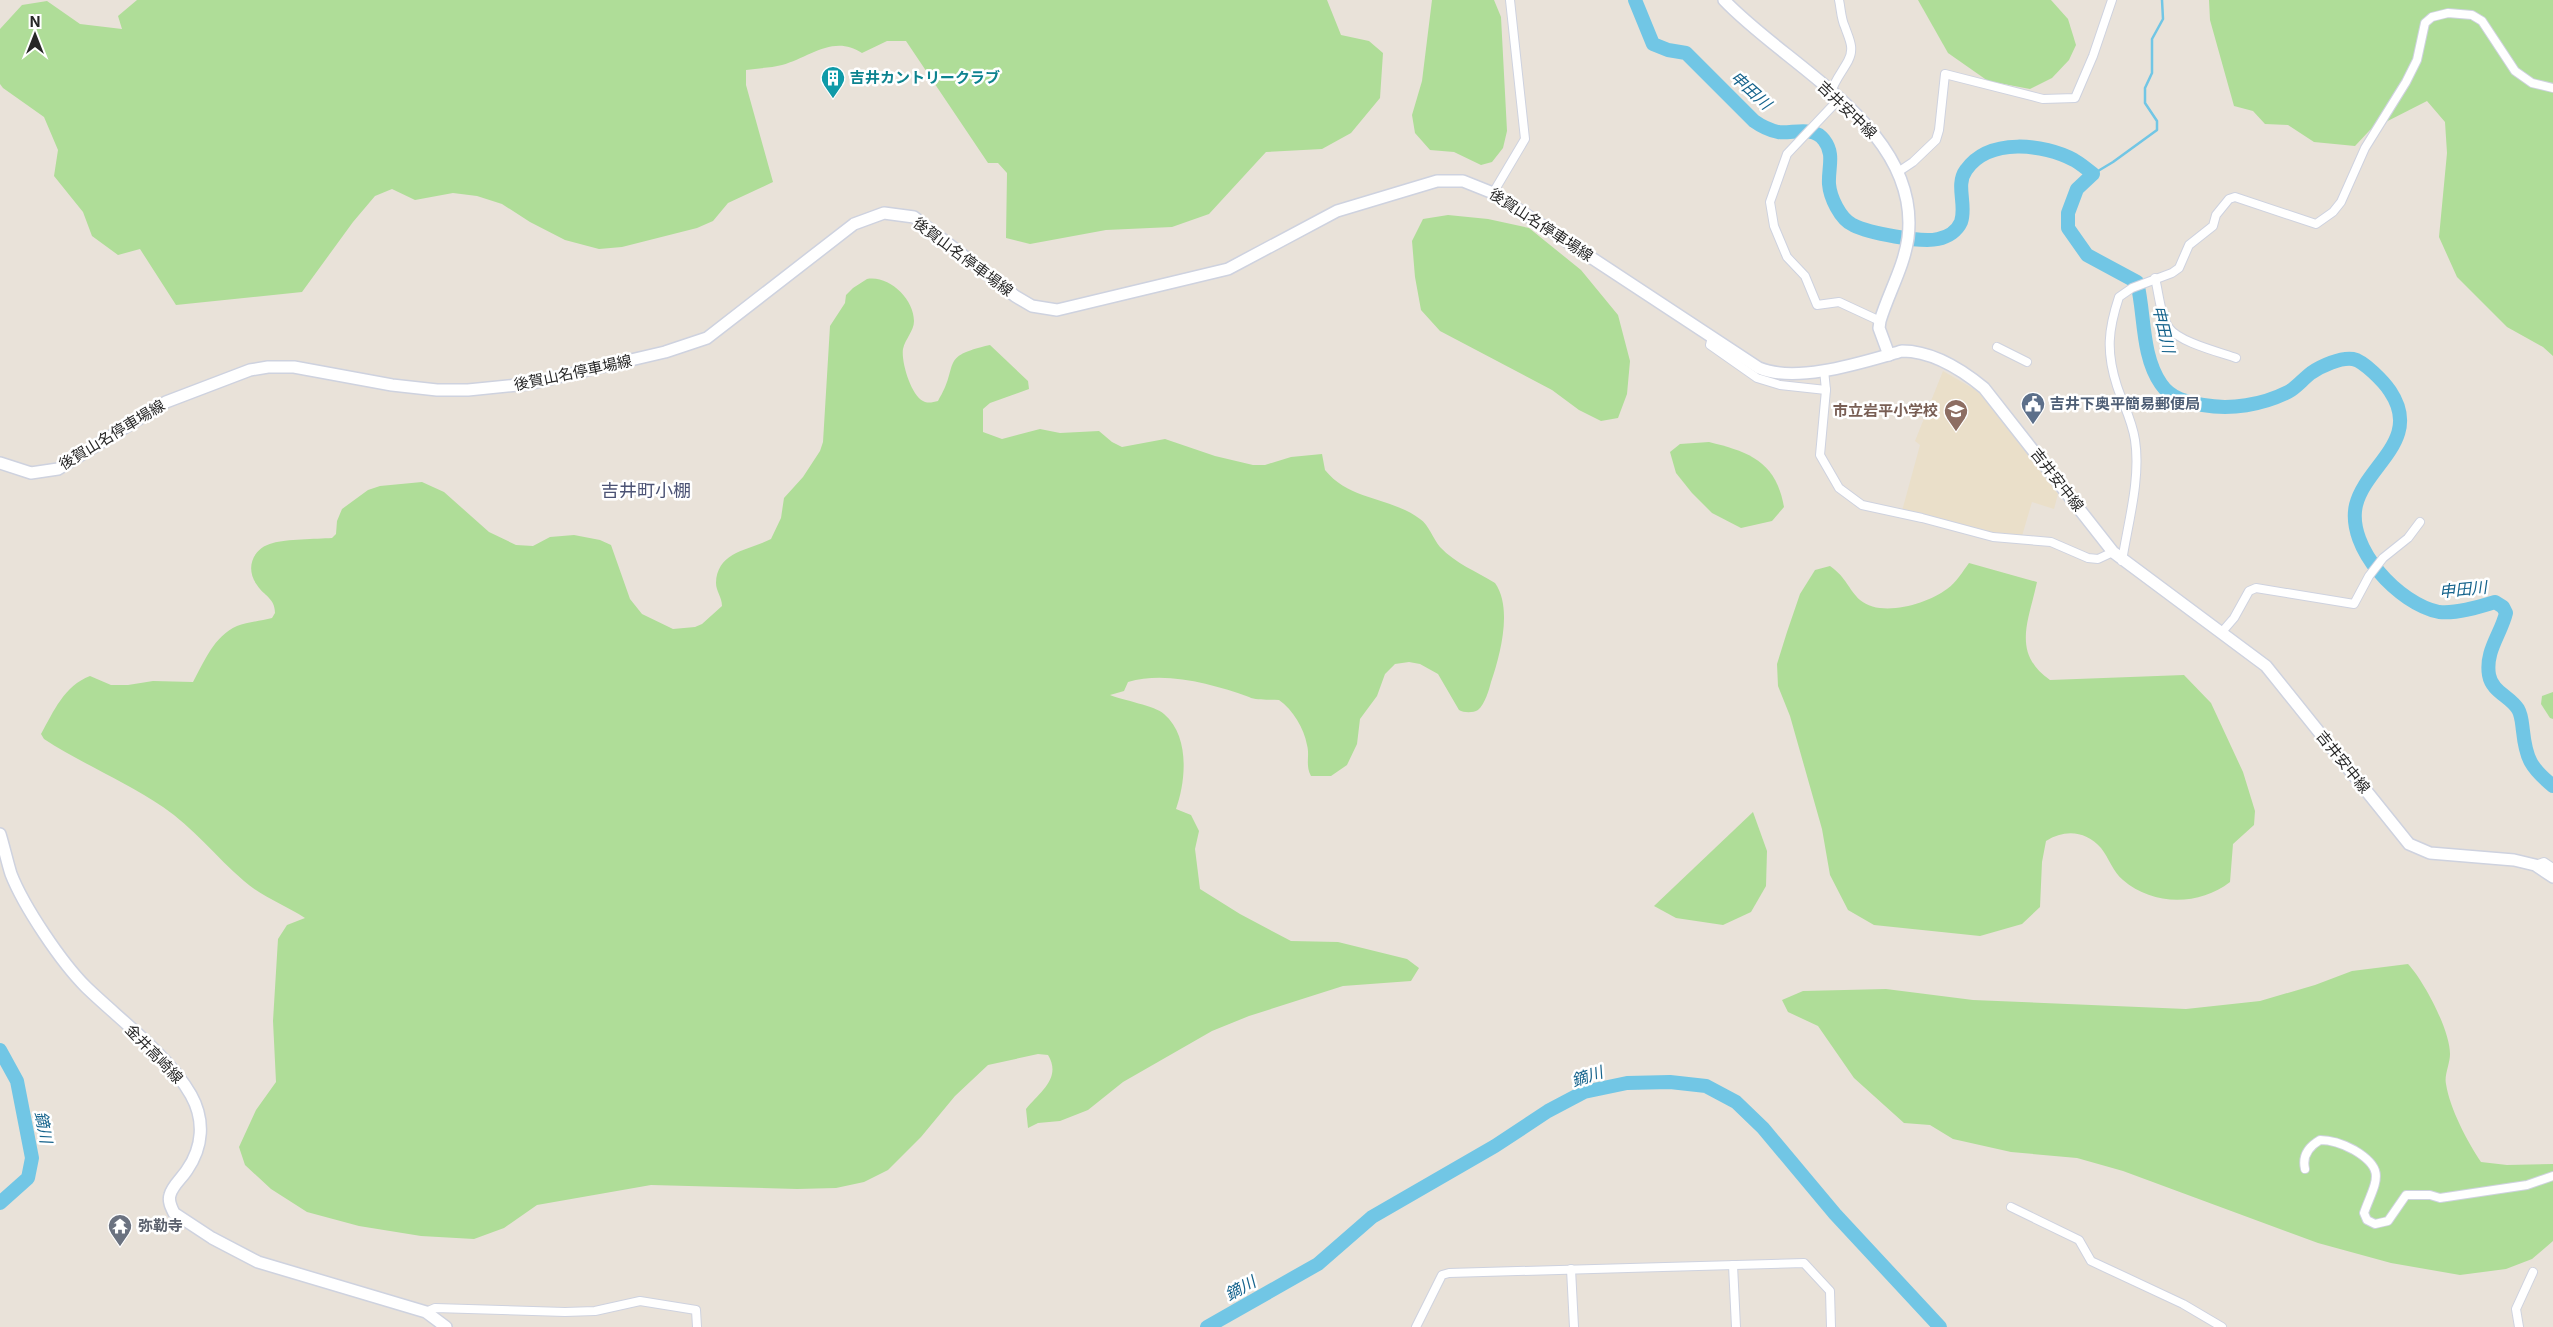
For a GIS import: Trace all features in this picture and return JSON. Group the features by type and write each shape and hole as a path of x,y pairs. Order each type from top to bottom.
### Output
{"main road":[{"name":"吉井安中線","path":"1724,0 1739,16 1835,95 1874,132 1898,172 1908,207 1908,226 1903,255 1880,321"},
{"name":"後賀山名停車場線","path":"0,463 31,473 58,469 166,402 250,370 268,367 294,367 401,386 437,390 468,390 528,384 665,352 707,338 854,224 884,213 914,217 1015,296 1032,306 1057,310 1228,269 1338,211 1437,181 1464,181 1493,193 1712,337 1771,373 1798,375 1889,355"},
{"path":"1880,321 1880,328 1889,355"},
{"name":"吉井安中線","path":"1889,355 1902,351 1924,353 1971,377 1984,388 2113,552 2122,561 2266,666 2409,844 2430,853 2514,860 2535,865 2553,876"},
{"name":"金井高崎線","path":"0,834 12,875 28,907 57,951 84,985 177,1072 192,1096 200,1120 201,1138 195,1158 170,1193 170,1206 174,1213 243,1256 426,1312 446,1327"}],"street":[{"path":"1493,193 1525,139 1510,0"},
{"path":"1839,0 1844,27 1851,42 1848,60 1834,82 1835,95 1814,126 1800,139 1784,160 1770,202 1774,226 1787,257 1805,276 1817,305 1839,302 1880,321"},
{"path":"1898,172 1913,162 1936,140 1939,130 1945,74 2043,99 2076,98 2112,0"},
{"path":"2122,561 2135,473 2135,441 2131,422 2117,385 2107,347 2119,296 2132,288 2172,273 2179,268 2189,245 2213,226 2216,215 2229,199 2235,197 2316,224 2332,212 2341,202 2365,148 2406,82 2417,60 2425,23 2432,17 2448,13 2472,15 2482,21 2515,71 2532,84 2553,88"},
{"path":"2156,278 2164,317 2169,328 2177,336 2236,358"},
{"path":"1712,337 1710,345 1757,378 1780,385 1826,390"},
{"path":"1997,348 2027,362"},
{"path":"1824,370 1826,390 1820,455 1839,488 1862,505 1922,518 1992,537 2051,542 2088,558 2098,559 2113,552"},
{"path":"2221,633 2234,618 2248,591 2256,588 2354,604 2369,576 2383,558 2408,538 2420,522"},
{"path":"2535,865 2544,862 2553,868"},
{"path":"2305,1169 2305,1155 2320,1140 2337,1142 2369,1159 2376,1168 2376,1179 2364,1213 2367,1220 2376,1224 2388,1221 2406,1195 2430,1195 2440,1198 2527,1185 2553,1176"},
{"path":"2011,1207 2079,1240 2091,1261 2183,1304 2222,1327"},
{"path":"1416,1327 1442,1275 1449,1273 1804,1263 1830,1290 1831,1327"},
{"path":"1733,1265 1736,1327"},
{"path":"1571,1269 1574,1327"},
{"path":"2519,1327 2516,1309 2533,1272"},
{"path":"426,1312 436,1308 565,1312 595,1311 640,1301 696,1310 697,1327"}],"shaded area":[{"path":"1943,371 1974,389 1988,401 2058,494 2054,509 2032,502 2022,536 1992,534 1902,511 1920,445 1915,441"}],"green space":[{"name":"吉井カントリークラブ","path":"137,0 1327,0 1341,35 1369,41 1383,53 1380,98 1351,133 1322,149 1266,152 1209,214 1172,227 1106,230 1030,244 1006,238 1007,173 998,163 988,163 906,41 887,41 862,53 852,48 832,46 782,65 746,70 746,85 773,182 728,203 713,221 697,228 622,247 599,249 565,240 530,222 502,204 477,196 453,193 415,200 392,189 375,196 353,222 302,292 176,305 140,249 118,255 92,236 83,212 54,176 58,150 44,117 0,84 0,29 22,5 47,1 80,24 122,29 118,16"},
{"path":"1432,0 1494,0 1501,17 1507,131 1503,148 1492,162 1481,165 1454,152 1430,150 1415,133 1412,115 1422,81"},
{"path":"1918,0 2051,0 2068,19 2076,45 2069,60 2052,78 2030,89 1988,81 1948,53"},
{"path":"2209,0 2553,0 2553,356 2543,347 2507,327 2457,277 2439,237 2447,153 2445,122 2427,101 2370,130 2355,146 2314,142 2288,125 2265,124 2253,111 2234,106 2210,20"},
{"path":"1448,215 1488,219 1529,228 1581,270 1618,315 1630,361 1627,394 1618,418 1601,421 1579,410 1552,390 1440,331 1421,310 1415,277 1412,241 1423,219"},
{"path":"867,279 884,281 892,285 899,290 910,305 914,325 903,349 903,355 911,385 923,401 929,403 938,401 956,358 973,349 990,345 1028,381 1029,389 990,403 983,409 983,432 1002,439 1040,429 1060,433 1099,431 1112,442 1122,447 1165,439 1215,456 1253,465 1265,465 1291,457 1322,454 1325,470 1335,480 1346,488 1396,506 1420,519 1446,553 1459,563 1495,583 1503,605 1503,632 1501,646 1486,697 1478,710 1463,712 1459,710 1438,674 1420,664 1409,662 1395,664 1385,674 1377,696 1360,719 1357,744 1347,765 1331,776 1311,776 1308,768 1306,739 1293,714 1279,700 1256,699 1220,688 1173,678 1143,679 1128,682 1124,691 1110,695 1160,711 1172,723 1178,734 1184,759 1182,785 1176,809 1191,815 1199,831 1195,849 1200,889 1240,914 1291,941 1338,942 1407,959 1419,968 1411,981 1343,986 1249,1016 1212,1031 1123,1082 1088,1110 1060,1121 1038,1123 1028,1128 1026,1109 1043,1091 1051,1078 1052,1063 1048,1055 1038,1054 988,1065 955,1096 921,1137 888,1170 864,1182 836,1188 797,1189 651,1185 537,1205 504,1228 474,1239 421,1236 359,1226 307,1212 271,1189 245,1165 239,1147 256,1110 276,1082 273,1021 278,939 287,925 305,918 251,887 194,833 163,807 44,739 41,734 55,708 73,686 90,676 111,685 128,685 153,681 193,682 210,650 229,630 245,623 272,618 275,613 273,604 257,585 251,572 253,560 260,549 279,542 332,538 336,534 337,521 342,509 368,490 380,486 422,482 444,492 489,532 516,545 533,546 550,537 574,535 600,540 611,545 630,599 642,614 673,629 695,627 702,624 722,606 716,583 722,564 736,553 771,539 781,518 784,498 803,477 820,451 823,442 830,326 845,303 846,295"},
{"path":"1709,442 1749,455 1768,469 1775,479 1784,507 1772,521 1741,528 1712,513 1676,473 1670,452 1680,444"},
{"path":"1969,563 2037,582 2027,623 2027,647 2030,659 2038,670 2050,680 2184,675 2211,703 2243,772 2255,811 2254,825 2233,844 2230,882 2218,890 2190,899 2176,900 2148,895 2135,889 2120,877 2104,852 2095,842 2082,835 2068,833 2046,841 2042,862 2040,907 2022,924 1980,936 1874,925 1848,910 1830,875 1822,829 1790,716 1778,686 1777,664 1800,594 1815,570 1830,566 1840,575 1860,600 1869,605 1880,608 1904,607 1928,600 1947,589"},
{"path":"2553,692 2553,719 2550,718 2541,704 2542,696"},
{"path":"1753,812 1767,851 1766,886 1751,912 1723,925 1676,918 1654,906"},
{"path":"2408,964 2435,1006 2446,1032 2450,1054 2446,1073 2448,1094 2460,1124 2481,1162 2507,1165 2553,1164 2553,1241 2532,1259 2506,1269 2460,1275 2391,1263 2318,1243 2123,1171 2077,1158 2011,1152 1953,1139 1930,1125 1904,1123 1854,1078 1818,1026 1788,1012 1782,1000 1803,991 1886,989 1973,1000 2186,1009 2260,1001 2315,985 2352,971"}],"waterway":[{"name":"申田川","path":"1635,0 1653,44 1668,50 1686,53 1754,121 1765,128 1778,132 1808,131 1819,135 1824,140 1830,156 1829,184 1831,195 1844,218 1861,228 1895,237 1920,240 1938,239 1949,235 1955,231 1961,222 1963,209 1961,182 1966,170 1976,159 1988,152 2002,148 2033,147 2048,150 2062,154 2082,165 2093,174 2077,189 2068,213 2068,228 2087,255 2137,282 2144,334 2150,360 2161,384 2174,396 2191,403 2224,407 2257,403 2288,392 2315,370 2337,361 2348,359 2358,361 2379,377 2390,391 2398,408 2400,424 2396,438 2389,451 2370,477 2356,505 2355,522 2359,539 2367,556 2379,572 2408,598 2424,607 2439,612 2467,610 2495,602 2503,607 2506,613 2491,650 2488,666 2489,675 2497,690 2518,709 2528,756 2539,774 2553,786"},
{"path":"2093,174 2157,130 2157,121 2145,103 2145,88 2152,73 2152,39 2163,19 2162,0"},
{"name":"鏑川","path":"0,1050 17,1081 32,1158 28,1178 0,1203"},
{"name":"鏑川","path":"1207,1327 1318,1264 1372,1217 1495,1146 1548,1111 1584,1092 1627,1083 1670,1082 1706,1086 1736,1102 1763,1128 1835,1214 1940,1327"}],"place":[{"name":"吉井カントリークラブ","path":"833,99"},
{"name":"吉井下奥平簡易郵便局","path":"2033,425"},
{"name":"市立岩平小学校","path":"1956,432"},
{"name":"弥勒寺","path":"120,1247"}],"district":[{"name":"吉井町小棚","path":"646,491"}]}
